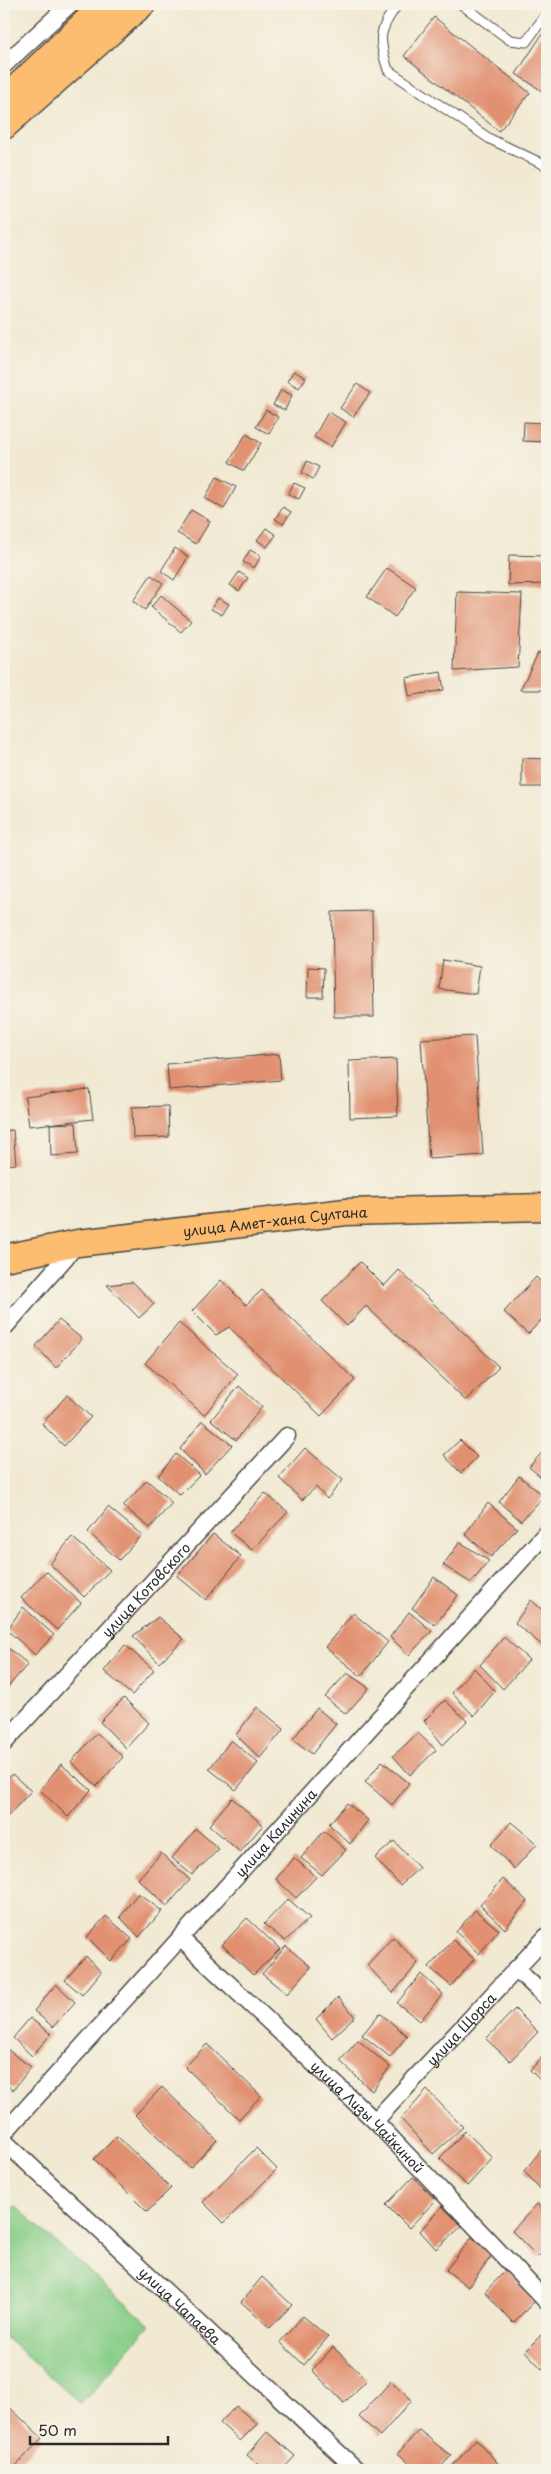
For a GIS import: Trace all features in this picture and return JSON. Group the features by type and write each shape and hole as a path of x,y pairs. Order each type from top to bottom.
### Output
{"main road":[{"path":"4,100 105,4"},
{"path":"4,126 142,4"},
{"name":"улица Амет-хана Султана","path":"4,1258 78,1243 346,1212 547,1208"}],"street":[{"path":"4,65 70,4"},
{"path":"4,1328 78,1243"},
{"name":"улица Котовского","path":"4,1743 287,1436"},
{"name":"улица Калинина","path":"4,2133 547,1532"},
{"name":"улица Щорса","path":"375,2121 547,1936"},
{"name":"улица Лизы Чайкиной","path":"180,1938 375,2121 547,2302"},
{"path":"516,1969 547,1998"},
{"name":"улица Чапаева","path":"4,2141 357,2470"}],"lane":[{"path":"398,4 384,22 381,35 383,53 388,70 490,139 547,166"},
{"path":"461,4 510,40 517,43 526,42 547,13"}],"green space":[{"path":"15,2206 150,2325 81,2404 4,2336 4,2219"}],"building":[{"path":"434,17 530,93 499,131 404,56"},
{"path":"547,27 547,94 516,74"},
{"path":"294,371 306,378 299,388 287,381"},
{"path":"357,384 370,393 353,417 340,408"},
{"path":"281,390 292,395 285,410 273,405"},
{"path":"266,410 278,417 269,434 256,427"},
{"path":"328,412 346,422 331,447 314,437"},
{"path":"524,422 547,423 547,442 523,441"},
{"path":"246,434 261,443 244,471 229,462"},
{"path":"307,461 319,467 313,479 302,473"},
{"path":"217,477 236,487 224,509 205,498"},
{"path":"294,483 305,488 299,499 288,494"},
{"path":"283,507 291,512 283,524 275,519"},
{"path":"191,510 210,521 196,544 177,533"},
{"path":"266,528 276,535 267,547 257,540"},
{"path":"175,548 188,557 174,580 161,571"},
{"path":"250,550 261,556 254,568 243,562"},
{"path":"509,555 547,556 547,584 508,585"},
{"path":"387,568 416,587 395,617 367,597"},
{"path":"239,572 248,578 239,591 230,585"},
{"path":"151,575 163,583 145,610 133,601"},
{"path":"457,592 522,594 518,667 454,671"},
{"path":"161,595 191,621 181,632 151,607"},
{"path":"218,598 229,604 222,615 211,609"},
{"path":"538,653 547,653 547,690 520,690"},
{"path":"441,672 444,690 409,696 406,678"},
{"path":"522,758 545,759 545,787 522,787"},
{"path":"372,911 374,1017 334,1017 332,912"},
{"path":"443,960 480,966 476,994 439,989"},
{"path":"308,967 324,968 323,997 307,997"},
{"path":"475,1036 483,1155 429,1159 421,1039"},
{"path":"279,1054 281,1080 169,1090 167,1064"},
{"path":"396,1059 398,1116 350,1118 349,1061"},
{"path":"89,1089 93,1119 29,1126 25,1097"},
{"path":"168,1106 169,1137 133,1138 132,1107"},
{"path":"76,1123 78,1154 51,1156 50,1124"},
{"path":"13,1130 16,1164 4,1165 4,1131"},
{"path":"360,1262 384,1286 399,1270 499,1367 466,1401 366,1306 347,1326 322,1301"},
{"path":"536,1277 547,1288 547,1318 545,1316 528,1334 504,1312"},
{"path":"221,1280 246,1305 262,1290 355,1380 321,1416 229,1327 216,1335 192,1311"},
{"path":"133,1282 154,1304 139,1318 107,1285"},
{"path":"59,1320 82,1339 56,1368 36,1346"},
{"path":"179,1323 238,1374 204,1415 145,1363"},
{"path":"239,1386 262,1407 236,1440 211,1420"},
{"path":"67,1395 91,1417 64,1446 42,1424"},
{"path":"202,1421 232,1445 205,1474 180,1449"},
{"path":"460,1440 477,1457 461,1473 444,1455"},
{"path":"547,1447 547,1482 529,1467"},
{"path":"305,1448 343,1480 327,1499 316,1487 302,1500 279,1478"},
{"path":"176,1454 200,1475 180,1495 158,1476"},
{"path":"519,1476 544,1496 521,1521 499,1502"},
{"path":"147,1480 172,1503 150,1528 123,1506"},
{"path":"265,1493 288,1512 252,1550 230,1532"},
{"path":"488,1503 517,1528 491,1557 465,1534"},
{"path":"108,1507 142,1535 119,1560 88,1532"},
{"path":"213,1534 241,1556 206,1600 177,1576"},
{"path":"72,1537 110,1570 84,1597 50,1564"},
{"path":"460,1542 489,1561 471,1583 443,1565"},
{"path":"46,1571 81,1603 57,1630 21,1598"},
{"path":"434,1577 458,1595 435,1625 412,1608"},
{"path":"531,1600 547,1614 547,1642 543,1646 515,1623"},
{"path":"23,1607 54,1635 35,1655 7,1630"},
{"path":"409,1612 432,1631 409,1655 390,1637"},
{"path":"353,1613 388,1642 361,1676 325,1647"},
{"path":"158,1617 184,1639 159,1663 133,1636"},
{"path":"504,1637 529,1660 503,1689 480,1665"},
{"path":"4,1645 28,1664 7,1688 4,1686"},
{"path":"125,1645 154,1670 132,1695 104,1671"},
{"path":"474,1668 495,1691 474,1716 452,1693"},
{"path":"347,1673 369,1688 346,1714 325,1697"},
{"path":"124,1698 149,1723 126,1748 100,1722"},
{"path":"445,1700 467,1721 443,1745 424,1721"},
{"path":"257,1707 284,1729 260,1758 236,1735"},
{"path":"317,1708 336,1724 312,1754 293,1739"},
{"path":"97,1733 123,1757 97,1786 71,1762"},
{"path":"418,1733 436,1750 410,1775 393,1756"},
{"path":"231,1740 258,1763 236,1790 209,1769"},
{"path":"382,1761 409,1783 392,1805 365,1782"},
{"path":"61,1764 91,1790 68,1817 40,1790"},
{"path":"12,1774 31,1791 6,1818 4,1816 4,1784"},
{"path":"232,1798 263,1825 240,1852 209,1825"},
{"path":"347,1803 368,1820 350,1844 329,1824"},
{"path":"511,1822 537,1844 514,1869 491,1845"},
{"path":"196,1829 219,1849 192,1875 172,1858"},
{"path":"324,1831 346,1850 322,1875 301,1858"},
{"path":"394,1841 419,1868 400,1885 375,1858"},
{"path":"161,1853 190,1880 167,1906 138,1879"},
{"path":"294,1858 316,1877 296,1898 276,1879"},
{"path":"503,1879 527,1901 505,1929 480,1905"},
{"path":"138,1893 162,1911 139,1937 120,1917"},
{"path":"288,1899 310,1918 285,1941 264,1924"},
{"path":"475,1910 499,1930 479,1954 456,1932"},
{"path":"106,1916 132,1939 111,1961 87,1937"},
{"path":"247,1918 280,1949 253,1975 222,1945"},
{"path":"393,1937 418,1963 393,1993 367,1965"},
{"path":"453,1940 474,1959 451,1986 429,1967"},
{"path":"286,1946 311,1967 287,1994 262,1974"},
{"path":"86,1956 101,1972 82,1995 65,1980"},
{"path":"421,1974 443,1994 420,2021 397,2003"},
{"path":"56,1984 75,2002 53,2027 34,2011"},
{"path":"338,1997 355,2017 332,2038 316,2019"},
{"path":"515,2009 538,2032 510,2061 486,2039"},
{"path":"380,2013 407,2036 390,2057 362,2035"},
{"path":"30,2018 51,2034 32,2056 13,2038"},
{"path":"358,2040 390,2067 372,2091 340,2061"},
{"path":"207,2044 261,2096 239,2119 185,2067"},
{"path":"4,2047 31,2067 13,2090 4,2083"},
{"path":"547,2052 547,2087 530,2070"},
{"path":"162,2087 217,2140 190,2168 135,2115"},
{"path":"427,2090 463,2127 433,2154 401,2119"},
{"path":"465,2131 493,2158 467,2186 440,2158"},
{"path":"117,2136 171,2188 147,2212 94,2159"},
{"path":"547,2143 547,2196 524,2171"},
{"path":"256,2148 277,2169 224,2223 203,2202"},
{"path":"413,2177 436,2200 409,2228 386,2205"},
{"path":"537,2204 547,2214 547,2247 538,2257 512,2231"},
{"path":"442,2206 462,2226 436,2249 420,2231"},
{"path":"472,2237 493,2254 468,2287 446,2270"},
{"path":"507,2269 536,2300 513,2323 485,2292"},
{"path":"262,2277 292,2305 270,2328 241,2302"},
{"path":"303,2316 328,2337 304,2365 280,2342"},
{"path":"547,2329 547,2365 542,2369 525,2351"},
{"path":"333,2347 367,2380 344,2403 312,2370"},
{"path":"391,2381 412,2400 380,2436 359,2417"},
{"path":"4,2402 42,2438 12,2470 4,2470"},
{"path":"236,2406 257,2424 240,2441 220,2423"},
{"path":"419,2430 451,2456 438,2470 416,2470 398,2453"},
{"path":"267,2432 295,2456 282,2470 264,2470 247,2455"},
{"path":"476,2439 504,2470 453,2470 451,2468"}]}
